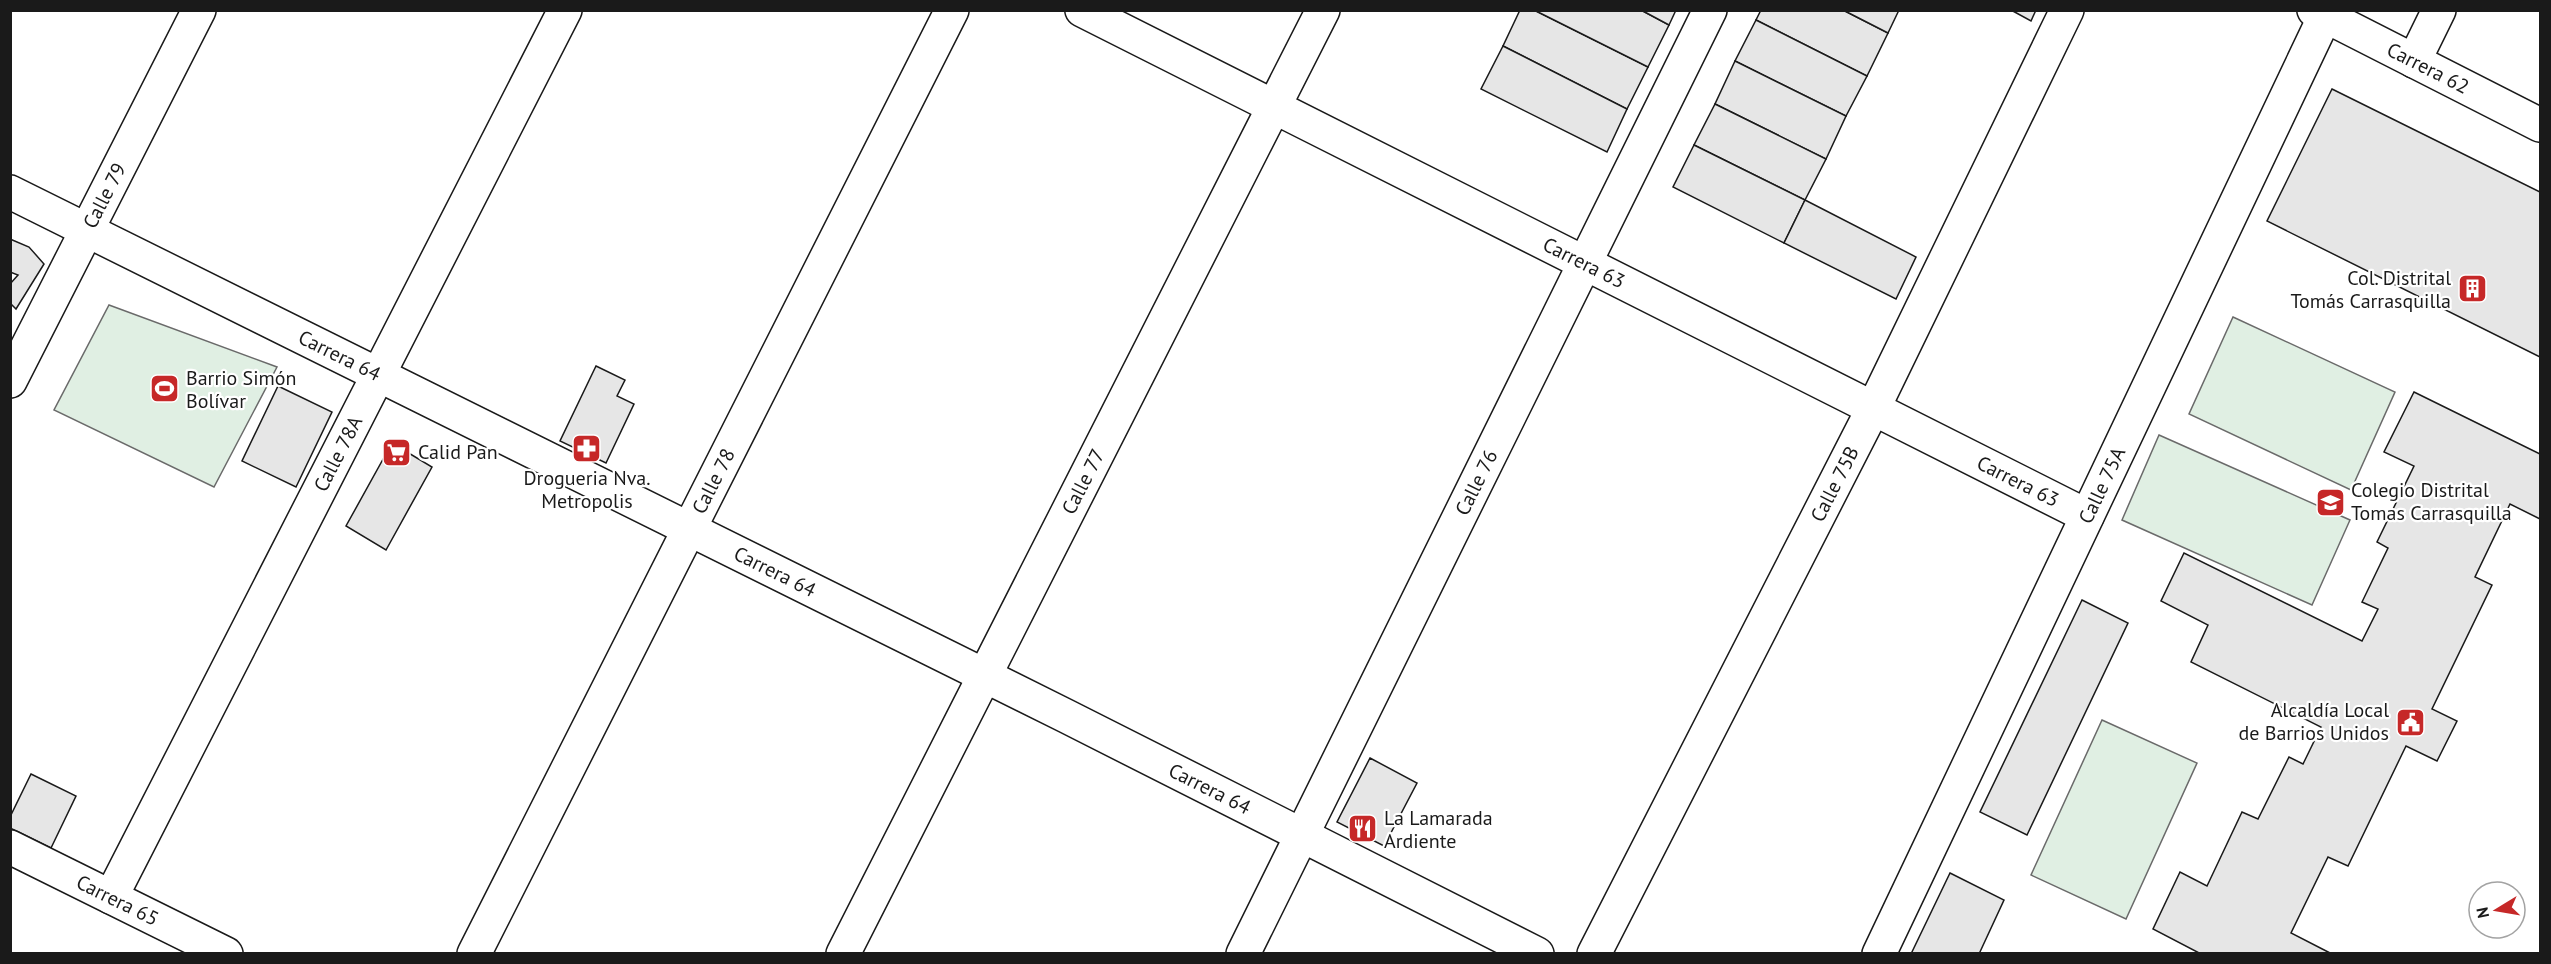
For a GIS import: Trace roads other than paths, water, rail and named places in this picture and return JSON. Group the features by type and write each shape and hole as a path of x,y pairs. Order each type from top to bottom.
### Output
{"street":[{"name":"Calle 79","path":"10,381 199,10"},
{"name":"Calle 78A","path":"111,897 565,10"},
{"name":"Calle 78","path":"474,954 952,10"},
{"name":"Carrera 63","path":"1082,10 2087,516"},
{"name":"Calle 77","path":"843,954 1323,10"},
{"name":"Calle 76","path":"1243,954 1710,10"},
{"name":"Calle 75B","path":"1594,954 1873,408 2067,10"},
{"path":"2414,61 2439,10"},
{"name":"Carrera 62","path":"2319,13 2541,125"},
{"name":"Calle 75A","path":"1879,954 2087,516 2319,13"},
{"name":"Carrera 64","path":"10,192 984,675 1537,954"},
{"name":"Carrera 65","path":"10,847 226,954"}],"place":[{"name":"Col. Distrital Tomás Carrasquilla","path":"2472,289"},
{"name":"Barrio Simón Bolívar","path":"165,389"},
{"name":"Drogueria Nva. Metropolis","path":"587,448"},
{"name":"Calid Pan","path":"397,452"},
{"name":"Colegio Distrital Tomas Carrasquilla","path":"2330,502"},
{"name":"Alcaldía Local de Barrios Unidos","path":"2410,722"},
{"name":"La Lamarada Ardiente","path":"1363,829"}]}
